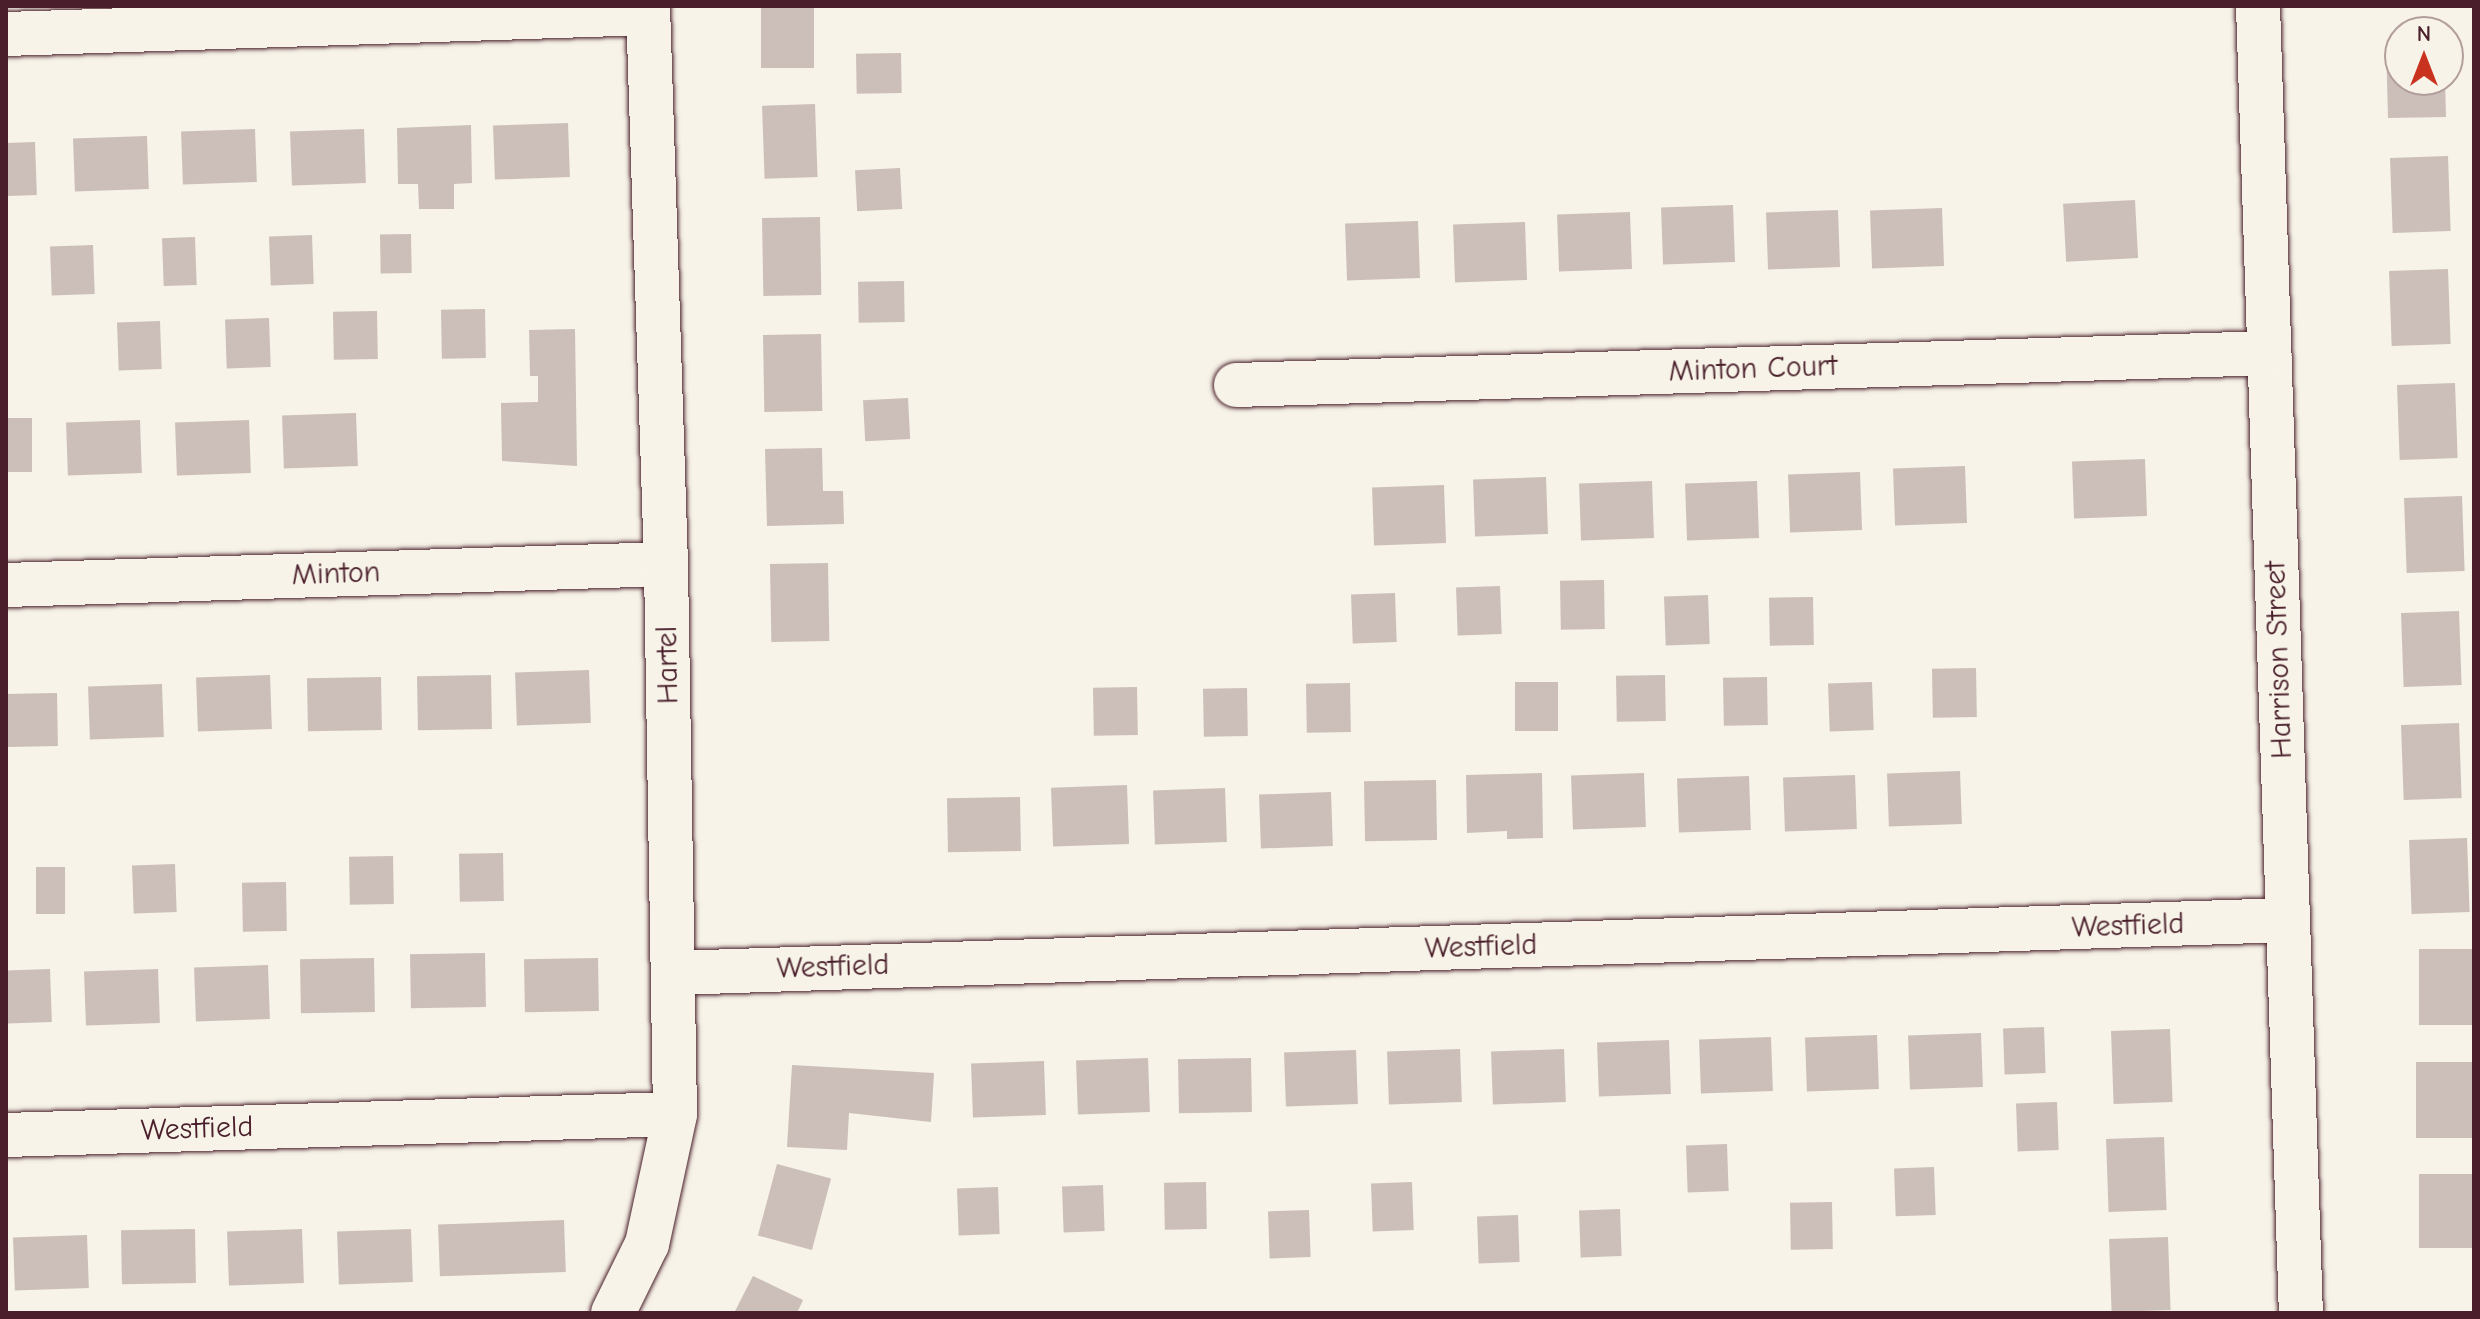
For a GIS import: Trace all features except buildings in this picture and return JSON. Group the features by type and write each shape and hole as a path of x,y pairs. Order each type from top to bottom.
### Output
{"street":[{"name":"Harrison Street","path":"2258,6 2301,1313"},
{"path":"6,34 648,10"},
{"name":"Hartel","path":"613,1313 647,1244 675,1114 666,564 648,10"},
{"name":"Minton Court","path":"1236,385 2270,353"},
{"name":"Minton","path":"6,585 666,564"},
{"name":"Westfield","path":"674,973 2287,920"},
{"name":"Westfield","path":"6,1135 675,1114"}]}
